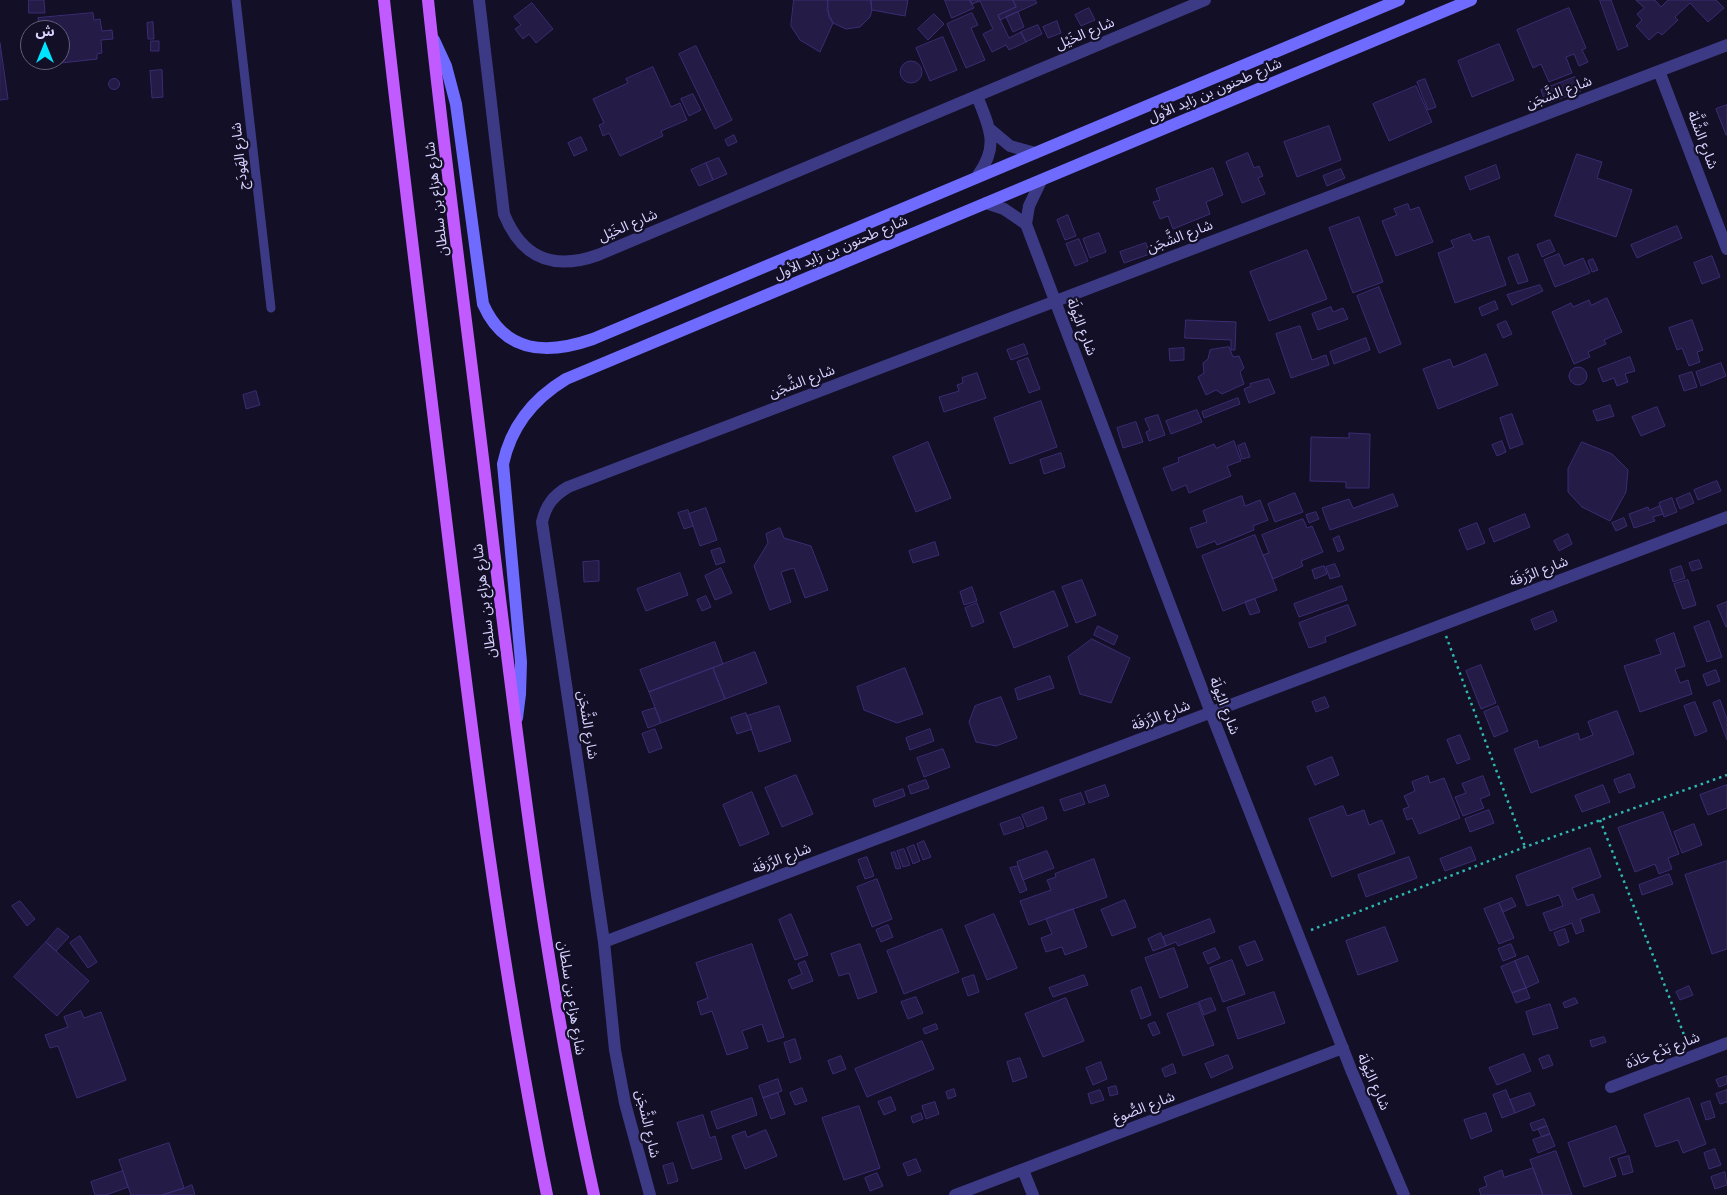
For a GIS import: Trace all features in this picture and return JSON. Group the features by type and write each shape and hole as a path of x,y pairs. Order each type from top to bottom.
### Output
{"main road":[{"name":"شارع هزاع بن سلطان","path":"384,0 470,716 499,923 531,1114 548,1195"},
{"name":"شارع هزاع بن سلطان","path":"428,0 516,726 542,914 571,1088 594,1195"}],"street":[{"name":"شارع الخَيْل","path":"479,0 504,214 511,231 523,246 538,256 556,262 577,261 598,255 1205,0"},
{"name":"شارع طحنون بن زايد الأول","path":"432,37 446,66 456,104 483,304 498,328 511,338 526,346 542,349 560,349 593,339 978,175 1035,153 1400,0"},
{"name":"شارع طحنون بن زايد الأول","path":"516,726 521,662 503,464 512,434 524,414 536,401 566,379 1471,0"},
{"name":"شارع الشَّجَن","path":"650,1195 625,1103 615,1050 604,942 542,530 546,507 555,495 568,487 1727,45"},
{"name":"شارع الشَّلَّة","path":"1659,70 1727,249"},
{"path":"977,96 991,130 990,154 978,175"},
{"path":"991,130 1010,146 1035,153"},
{"path":"986,203 1004,209 1026,224 1032,197 1041,181"},
{"name":"شارع اليُولَة","path":"1026,224 1211,713 1342,1048 1404,1195"},
{"name":"شارع الرَّزفَة","path":"604,942 1727,517"},
{"name":"شارع بَدْع حَاذَة","path":"1610,1087 1727,1043"},
{"name":"شارع الصُّوغ","path":"955,1195 1342,1048"},
{"path":"1023,1170 1033,1195"}],"lane":[{"name":"شارع الهَودَج","path":"236,0 271,308"}],"path":[{"path":"1442,625 1526,847"},
{"path":"1298,935 1526,847 1727,775"},
{"path":"1600,820 1692,1056"}],"building":[{"path":"29,0 44,0 45,13 29,13"},
{"path":"794,0 828,0 827,10 833,23 820,52 800,40 791,26"},
{"path":"828,0 871,0 872,10 870,17 860,27 846,29 833,23 829,17"},
{"path":"871,0 908,0 905,16 872,10"},
{"path":"945,0 970,0 974,8 952,18"},
{"path":"970,0 1013,0 1016,7 998,15 1009,38 1021,32 1026,42 1009,50 1006,45 992,52 983,34 993,29 980,1 972,4"},
{"path":"1013,0 1035,0 1037,3 1000,20 998,15 1016,7"},
{"path":"1600,0 1611,0 1628,46 1618,50"},
{"path":"1636,0 1655,0 1661,7 1668,0 1716,0 1724,8 1708,22 1690,3 1675,17 1678,20 1662,35 1658,32 1649,40 1636,26 1642,20 1637,14 1644,8"},
{"path":"532,3 553,29 536,43 529,34 523,39 515,29 521,25 514,17"},
{"path":"1089,8 1095,20 1081,26 1075,15"},
{"path":"1569,8 1586,48 1582,50 1588,62 1579,66 1574,54 1566,57 1572,73 1549,82 1541,64 1533,68 1517,30"},
{"path":"1018,12 1024,27 1013,32 1006,17"},
{"path":"93,13 94,20 100,19 102,31 112,30 113,39 101,40 102,53 97,54 97,59 70,62 70,20 38,20 38,18"},
{"path":"972,13 978,25 971,28 985,60 966,68 947,24"},
{"path":"934,14 944,24 928,40 918,29"},
{"path":"1057,21 1061,33 1048,38 1043,27"},
{"path":"153,22 154,39 148,39 147,23"},
{"path":"1038,25 1042,34 1026,42 1021,32"},
{"path":"943,37 957,70 930,81 916,48"},
{"path":"151,41 159,41 159,51 151,51"},
{"path":"0,43 8,99 0,100"},
{"path":"1499,44 1514,80 1472,97 1458,61"},
{"path":"696,46 732,120 715,129 679,54"},
{"path":"907,61 915,61 922,68 922,76 915,83 907,83 900,76 900,68"},
{"path":"653,67 671,107 680,103 687,120 661,131 663,136 620,156 609,133 603,136 599,125 604,123 593,99 628,83 626,79"},
{"path":"162,70 163,97 152,98 150,71"},
{"path":"1575,77 1581,91 1546,104 1541,90"},
{"path":"112,79 116,79 119,84 118,88 112,89 109,86 109,82"},
{"path":"1425,79 1436,107 1428,110 1417,82"},
{"path":"1416,86 1432,122 1389,141 1373,104"},
{"path":"693,94 701,110 689,116 681,99"},
{"path":"1727,105 1727,135 1726,135 1716,109"},
{"path":"1329,126 1341,160 1297,177 1284,142"},
{"path":"734,135 737,142 728,146 725,140"},
{"path":"581,137 587,150 574,156 568,143"},
{"path":"1248,153 1254,168 1259,166 1263,176 1258,178 1265,194 1242,203 1226,162"},
{"path":"1577,154 1602,162 1597,178 1632,190 1616,237 1555,216"},
{"path":"719,158 727,174 713,180 706,163"},
{"path":"706,163 713,180 699,186 691,170"},
{"path":"1496,165 1500,178 1470,190 1465,177"},
{"path":"1213,168 1223,195 1206,202 1210,214 1173,229 1168,216 1160,219 1153,202 1160,200 1156,189"},
{"path":"1341,169 1345,178 1327,186 1323,176"},
{"path":"1408,204 1410,210 1419,207 1433,242 1396,256 1382,221 1397,215 1394,209"},
{"path":"1068,215 1076,236 1065,240 1057,220"},
{"path":"1359,217 1383,282 1353,293 1329,228"},
{"path":"1677,226 1682,238 1637,258 1631,245"},
{"path":"1099,233 1106,252 1090,258 1083,239"},
{"path":"1470,234 1473,241 1489,236 1506,285 1455,303 1438,253 1454,247 1451,241"},
{"path":"1079,239 1088,261 1075,266 1066,244"},
{"path":"1550,240 1555,251 1542,257 1537,245"},
{"path":"1146,243 1150,254 1124,263 1120,252"},
{"path":"1307,250 1327,299 1269,321 1250,272"},
{"path":"1518,254 1528,281 1518,284 1508,258"},
{"path":"1559,254 1564,266 1583,258 1590,273 1555,287 1544,260"},
{"path":"1712,256 1720,277 1702,284 1694,263"},
{"path":"1593,259 1598,270 1592,272 1588,261"},
{"path":"1540,285 1543,291 1512,305 1507,295"},
{"path":"1379,287 1401,344 1379,353 1357,296"},
{"path":"1607,298 1622,332 1604,340 1606,344 1588,352 1590,357 1574,364 1552,312 1571,303 1573,307 1589,300 1591,305"},
{"path":"1495,301 1498,309 1482,316 1479,308"},
{"path":"1331,307 1333,312 1343,308 1348,319 1318,330 1312,314"},
{"path":"1186,320 1236,322 1235,350 1231,350 1231,340 1185,338"},
{"path":"1692,320 1703,350 1697,352 1700,362 1689,366 1682,348 1677,350 1669,328"},
{"path":"1506,321 1512,334 1503,338 1497,325"},
{"path":"1300,326 1312,360 1326,355 1329,365 1291,378 1276,334"},
{"path":"1366,338 1370,350 1334,364 1330,352"},
{"path":"1024,344 1028,354 1011,360 1007,350"},
{"path":"1229,347 1233,357 1239,356 1244,368 1240,372 1244,384 1222,394 1216,390 1206,395 1198,377 1204,373 1203,363 1208,359 1210,350"},
{"path":"1184,348 1184,360 1170,361 1169,349"},
{"path":"1486,354 1498,385 1438,409 1423,369 1450,359 1453,367"},
{"path":"1630,357 1635,371 1625,374 1628,382 1617,386 1614,378 1603,382 1598,369"},
{"path":"1028,358 1040,389 1029,393 1017,362"},
{"path":"1721,363 1726,376 1701,386 1696,372"},
{"path":"1578,367 1584,370 1587,376 1584,382 1578,385 1572,382 1569,376 1572,370"},
{"path":"1692,372 1697,387 1684,391 1679,376"},
{"path":"977,373 986,398 944,412 939,397 959,391 957,385 963,383 962,378"},
{"path":"1269,379 1275,393 1249,403 1244,389 1251,386 1250,384"},
{"path":"256,391 260,405 246,409 243,395"},
{"path":"1238,398 1240,404 1204,418 1202,412"},
{"path":"1041,401 1057,447 1010,464 994,418"},
{"path":"1610,405 1614,416 1597,421 1593,411"},
{"path":"1657,407 1665,426 1641,436 1632,417"},
{"path":"1197,410 1202,422 1171,434 1166,421"},
{"path":"1512,414 1523,444 1510,449 1500,418"},
{"path":"1158,415 1165,435 1149,441 1146,432 1150,430 1145,419"},
{"path":"1136,422 1143,442 1123,448 1117,428"},
{"path":"1349,433 1370,434 1369,488 1346,488 1346,482 1310,481 1311,437 1349,438"},
{"path":"1234,441 1241,461 1227,466 1231,476 1189,493 1186,485 1172,491 1163,468 1179,462 1178,458 1214,444 1216,448"},
{"path":"1502,441 1506,452 1497,456 1492,445"},
{"path":"928,442 951,498 916,512 893,457"},
{"path":"1582,442 1612,454 1628,470 1626,492 1610,521 1582,507 1568,492 1568,469"},
{"path":"1245,443 1250,457 1242,459 1238,446"},
{"path":"1061,453 1065,467 1044,474 1040,460"},
{"path":"1717,481 1721,491 1698,500 1694,490"},
{"path":"1295,493 1303,512 1275,522 1268,504"},
{"path":"1690,493 1694,503 1680,509 1676,499"},
{"path":"1393,494 1398,506 1330,530 1322,508 1349,499 1353,508"},
{"path":"1242,496 1245,506 1260,500 1268,520 1253,526 1254,530 1217,545 1215,541 1197,548 1190,528 1207,522 1203,511"},
{"path":"1672,498 1677,512 1664,517 1659,503"},
{"path":"1660,506 1663,514 1653,517 1655,521 1634,528 1629,514 1648,507 1649,510"},
{"path":"706,508 717,540 700,546 689,514"},
{"path":"688,510 693,526 684,529 678,513"},
{"path":"1316,512 1319,519 1309,523 1306,515"},
{"path":"1525,514 1530,527 1494,542 1489,529"},
{"path":"1624,518 1627,526 1616,531 1612,523"},
{"path":"1303,519 1307,528 1312,526 1323,552 1301,561 1303,566 1273,579 1263,555 1269,553 1262,535"},
{"path":"1477,523 1485,543 1467,550 1459,530"},
{"path":"780,528 784,538 811,546 828,590 805,598 794,568 781,572 791,602 770,610 754,566 768,543 766,534"},
{"path":"1568,534 1572,544 1559,551 1554,541"},
{"path":"1255,535 1277,590 1223,611 1202,556"},
{"path":"1339,536 1344,549 1338,552 1333,539"},
{"path":"935,542 939,555 913,563 909,551"},
{"path":"720,548 725,562 716,565 711,551"},
{"path":"1699,560 1702,568 1692,571 1689,563"},
{"path":"599,561 599,581 584,582 583,562"},
{"path":"1335,564 1340,576 1330,579 1326,567"},
{"path":"1324,566 1327,574 1315,579 1312,570"},
{"path":"1681,566 1685,578 1673,582 1670,570"},
{"path":"721,568 732,593 715,600 705,576"},
{"path":"680,573 688,595 646,611 637,589"},
{"path":"1082,580 1096,615 1076,623 1062,587"},
{"path":"1688,580 1696,605 1683,609 1674,584"},
{"path":"1342,586 1347,600 1299,617 1294,604"},
{"path":"972,587 977,601 964,605 960,592"},
{"path":"1054,591 1068,626 1014,648 1000,613"},
{"path":"706,596 711,607 702,611 697,600"},
{"path":"1255,599 1260,612 1250,615 1245,602"},
{"path":"1727,602 1727,626 1726,627 1717,606"},
{"path":"977,603 984,622 972,627 965,608"},
{"path":"1348,605 1356,625 1325,637 1326,642 1309,648 1299,623"},
{"path":"1553,611 1557,621 1535,630 1531,620"},
{"path":"1709,621 1722,657 1707,662 1694,627"},
{"path":"1098,626 1118,636 1114,645 1094,635"},
{"path":"1674,633 1685,666 1675,669 1680,683 1688,680 1692,694 1640,712 1624,666 1661,654 1656,640"},
{"path":"1092,639 1130,658 1111,703 1080,694 1068,657"},
{"path":"715,642 723,664 649,692 640,670"},
{"path":"755,652 767,683 725,699 713,668"},
{"path":"1481,665 1496,703 1481,709 1466,671"},
{"path":"713,668 725,699 661,723 649,692"},
{"path":"905,668 923,714 897,723 864,710 857,687"},
{"path":"1716,670 1720,681 1707,686 1703,675"},
{"path":"1050,676 1054,688 1018,700 1015,689"},
{"path":"1001,697 1017,738 996,746 976,742 969,722 975,706"},
{"path":"1325,697 1329,707 1316,712 1312,702"},
{"path":"1720,700 1727,719 1727,740 1713,703"},
{"path":"1695,702 1707,731 1695,736 1684,706"},
{"path":"779,706 791,741 759,752 747,716"},
{"path":"1498,706 1508,731 1494,737 1484,712"},
{"path":"655,708 661,723 648,728 642,712"},
{"path":"1617,711 1634,754 1531,793 1514,749 1537,740 1539,748 1578,733 1580,740 1593,735 1588,722"},
{"path":"746,713 752,729 737,734 731,718"},
{"path":"655,729 662,748 649,753 642,734"},
{"path":"930,729 934,741 910,750 906,738"},
{"path":"1460,735 1470,759 1457,764 1447,740"},
{"path":"943,749 950,767 924,777 917,758"},
{"path":"1332,757 1339,775 1315,785 1307,767"},
{"path":"1630,774 1635,787 1619,793 1614,780"},
{"path":"796,775 813,814 782,827 765,788"},
{"path":"1428,776 1430,783 1444,778 1460,818 1419,834 1412,818 1407,820 1403,809 1409,807 1404,796 1415,791 1412,782"},
{"path":"1483,776 1490,795 1480,799 1484,808 1463,816 1455,797 1466,793 1462,784"},
{"path":"926,780 929,788 911,794 908,786"},
{"path":"1105,785 1109,796 1089,803 1085,792"},
{"path":"1603,785 1610,802 1582,812 1575,796"},
{"path":"1727,785 1727,808 1708,815 1700,795"},
{"path":"903,789 905,796 875,807 873,800"},
{"path":"752,792 769,834 740,846 723,805"},
{"path":"1081,793 1085,804 1064,811 1060,800"},
{"path":"1343,806 1347,816 1364,810 1369,825 1382,820 1395,853 1332,877 1309,819"},
{"path":"1043,807 1047,819 1027,827 1022,815"},
{"path":"1489,810 1494,823 1470,832 1465,819"},
{"path":"1663,812 1679,854 1668,858 1672,869 1659,874 1655,864 1635,872 1618,828"},
{"path":"1020,817 1024,828 1004,835 1000,824"},
{"path":"1694,824 1702,845 1682,853 1674,832"},
{"path":"924,841 931,857 923,860 917,844"},
{"path":"914,845 920,861 913,864 907,848"},
{"path":"1471,847 1476,860 1445,871 1440,859"},
{"path":"1590,848 1601,877 1572,888 1577,900 1593,894 1600,912 1580,919 1584,931 1576,934 1572,923 1550,931 1543,913 1563,906 1559,895 1527,906 1516,876"},
{"path":"904,849 910,865 903,867 897,851"},
{"path":"1047,851 1054,868 1023,880 1017,862"},
{"path":"895,852 901,868 896,869 891,853"},
{"path":"867,857 874,876 865,879 858,860"},
{"path":"1409,857 1417,878 1366,897 1358,875"},
{"path":"1094,859 1107,897 1029,925 1020,901 1051,890 1047,880 1056,877 1055,874"},
{"path":"1727,861 1727,949 1712,954 1685,875"},
{"path":"1018,866 1027,890 1020,893 1010,868"},
{"path":"1669,874 1673,884 1642,895 1639,885"},
{"path":"877,879 892,919 872,927 857,887"},
{"path":"1512,898 1516,906 1503,912 1499,903"},
{"path":"1125,900 1136,927 1112,936 1101,910"},
{"path":"20,901 35,919 27,926 12,906"},
{"path":"1499,903 1514,938 1499,944 1484,909"},
{"path":"1073,909 1087,947 1065,955 1062,947 1046,952 1041,938 1052,934 1046,919"},
{"path":"791,914 808,955 795,960 779,920"},
{"path":"994,914 1017,968 987,980 965,926"},
{"path":"1210,919 1215,932 1178,946 1176,942 1166,946 1163,937"},
{"path":"888,925 893,937 881,942 876,930"},
{"path":"1385,927 1398,961 1358,975 1346,941"},
{"path":"58,928 69,937 56,951 46,942"},
{"path":"942,929 959,972 904,994 887,951"},
{"path":"1565,929 1569,942 1559,946 1554,933"},
{"path":"1161,933 1166,946 1153,951 1148,939"},
{"path":"80,936 97,962 88,968 70,943"},
{"path":"1255,941 1263,960 1247,966 1239,947"},
{"path":"46,942 89,981 57,1016 14,977"},
{"path":"752,944 784,1037 768,1042 762,1024 742,1031 748,1048 727,1055 712,1011 701,1015 697,1002 708,998 696,963"},
{"path":"860,944 877,992 858,999 849,973 839,976 831,954"},
{"path":"1511,944 1516,956 1503,961 1498,949"},
{"path":"1174,948 1188,987 1160,998 1145,958"},
{"path":"1215,948 1220,958 1208,964 1203,953"},
{"path":"1528,956 1539,982 1526,988 1515,961"},
{"path":"1232,960 1245,994 1223,1002 1210,968"},
{"path":"805,961 813,981 792,989 788,980 802,974 798,964"},
{"path":"1515,961 1526,988 1512,993 1501,967"},
{"path":"974,975 979,992 968,996 962,979"},
{"path":"1084,975 1088,985 1053,997 1049,988"},
{"path":"1689,986 1693,995 1680,1000 1676,992"},
{"path":"1141,987 1151,1015 1141,1019 1131,991"},
{"path":"1526,988 1530,998 1516,1003 1512,993"},
{"path":"1274,992 1285,1023 1238,1039 1227,1008"},
{"path":"916,997 923,1013 908,1019 901,1002"},
{"path":"1066,998 1084,1041 1043,1057 1025,1014"},
{"path":"1211,998 1216,1010 1204,1015 1199,1002"},
{"path":"1575,998 1578,1003 1565,1008 1563,1003"},
{"path":"1198,1003 1214,1045 1183,1056 1167,1014"},
{"path":"1550,1004 1558,1028 1533,1035 1526,1012"},
{"path":"81,1011 84,1018 101,1012 126,1080 77,1098 58,1046 50,1048 45,1035 68,1027 64,1017"},
{"path":"1155,1022 1160,1033 1153,1036 1148,1025"},
{"path":"936,1024 938,1029 925,1034 923,1029"},
{"path":"1604,1037 1606,1042 1592,1047 1590,1041"},
{"path":"795,1039 801,1059 790,1063 784,1043"},
{"path":"922,1041 934,1069 867,1097 855,1069"},
{"path":"1524,1054 1531,1071 1497,1085 1489,1068"},
{"path":"1228,1055 1233,1068 1211,1078 1205,1064"},
{"path":"1549,1055 1553,1065 1543,1069 1539,1059"},
{"path":"841,1056 846,1069 833,1074 828,1061"},
{"path":"1020,1058 1027,1077 1013,1082 1007,1062"},
{"path":"1101,1062 1107,1079 1093,1085 1086,1068"},
{"path":"1173,1064 1176,1073 1165,1077 1162,1069"},
{"path":"1727,1076 1727,1084 1719,1087 1716,1080"},
{"path":"778,1079 782,1091 763,1098 759,1086"},
{"path":"1116,1086 1118,1094 1110,1096 1108,1088"},
{"path":"802,1088 807,1101 795,1105 790,1093"},
{"path":"954,1089 956,1096 948,1099 946,1092"},
{"path":"1100,1090 1104,1100 1091,1104 1088,1094"},
{"path":"1506,1090 1515,1113 1502,1118 1493,1095"},
{"path":"1727,1090 1727,1102 1720,1104 1716,1094"},
{"path":"778,1093 785,1114 771,1119 763,1098"},
{"path":"1530,1093 1535,1105 1515,1113 1510,1100"},
{"path":"891,1097 896,1110 884,1115 878,1102"},
{"path":"752,1098 757,1115 717,1129 711,1112"},
{"path":"1689,1098 1706,1144 1683,1153 1678,1140 1656,1147 1644,1115"},
{"path":"1710,1101 1715,1117 1706,1120 1701,1104"},
{"path":"935,1102 939,1114 926,1119 922,1106"},
{"path":"859,1106 880,1168 844,1180 822,1118"},
{"path":"921,1113 923,1119 913,1123 911,1117"},
{"path":"1486,1113 1492,1131 1471,1139 1464,1120"},
{"path":"703,1115 710,1138 715,1136 722,1159 692,1169 677,1123"},
{"path":"1544,1119 1547,1126 1533,1131 1530,1124"},
{"path":"1547,1126 1550,1134 1542,1137 1538,1129"},
{"path":"1616,1126 1626,1152 1609,1158 1616,1176 1584,1187 1568,1143"},
{"path":"766,1130 777,1156 745,1169 732,1136 745,1131 747,1137"},
{"path":"1550,1134 1555,1146 1538,1153 1533,1140"},
{"path":"169,1143 184,1188 162,1195 131,1195 119,1160"},
{"path":"1715,1149 1721,1165 1709,1169 1704,1153"},
{"path":"1556,1151 1572,1195 1543,1195 1530,1160"},
{"path":"1629,1156 1633,1172 1623,1175 1618,1159"},
{"path":"916,1159 921,1171 908,1176 903,1164"},
{"path":"673,1163 678,1181 668,1184 663,1166"},
{"path":"1533,1168 1543,1195 1481,1195 1479,1189 1487,1186 1484,1177 1502,1170 1504,1177"},
{"path":"123,1171 128,1187 106,1195 95,1195 91,1182"},
{"path":"1725,1172 1727,1185 1715,1189 1711,1177"},
{"path":"877,1173 883,1186 870,1191 865,1178"},
{"path":"192,1185 195,1195 162,1195 184,1188"}]}
